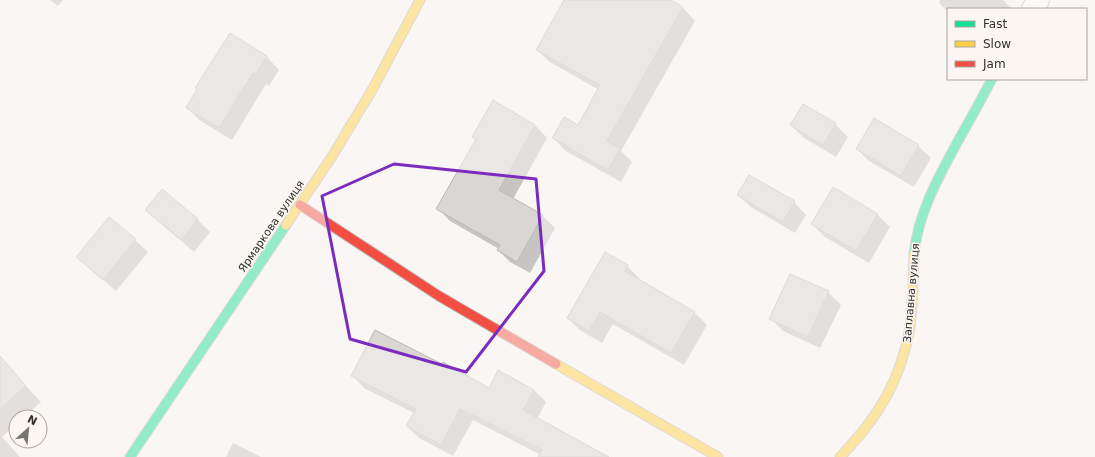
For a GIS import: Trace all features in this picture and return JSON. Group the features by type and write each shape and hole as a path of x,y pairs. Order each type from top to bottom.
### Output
{"street":[{"name":"Ярмаркова вулиця","path":"130,457 331,158 361,108 420,0"},
{"name":"Заплавна вулиця","path":"840,457 865,431 882,407 898,378 909,334 914,254 920,221 932,190 991,80"},
{"path":"300,205 452,303 718,457"}],"highlighted area":[{"path":"394,164 536,179 544,271 466,372 350,339 322,196"}],"building":[{"path":"564,0 671,0 683,7 607,141 620,149 608,170 552,138 564,117 578,125 600,85 536,50"},
{"path":"230,33 267,56 256,74 253,73 219,128 186,108 197,89 195,88"},
{"path":"493,100 535,125 499,190 543,215 517,262 497,250 500,245 436,209 476,139 472,137"},
{"path":"803,104 836,123 823,145 790,125"},
{"path":"874,118 919,145 901,176 856,149"},
{"path":"749,175 795,201 783,222 737,195"},
{"path":"833,187 878,214 856,251 811,224"},
{"path":"162,189 198,219 181,240 145,210"},
{"path":"109,217 136,239 103,280 76,257"},
{"path":"605,252 628,265 625,271 695,312 671,353 600,312 589,331 567,318"},
{"path":"790,274 829,291 808,337 769,319"},
{"path":"375,330 442,364 443,362 489,388 498,370 534,390 523,410 609,457 538,457 542,450 460,409 441,445 406,426 416,409 351,376"},
{"path":"0,356 26,386 0,409"}],"traffic: fast":[{"path":"914,254 920,224 930,195 991,80"},
{"path":"130,457 286,225"}],"traffic: slow":[{"path":"286,225 331,158 372,90 420,0"},
{"path":"840,457 876,413 894,382 906,347 910,327 914,254"},
{"path":"556,364 718,457"}],"traffic: jam":[{"path":"300,205 439,296 556,364"}]}
